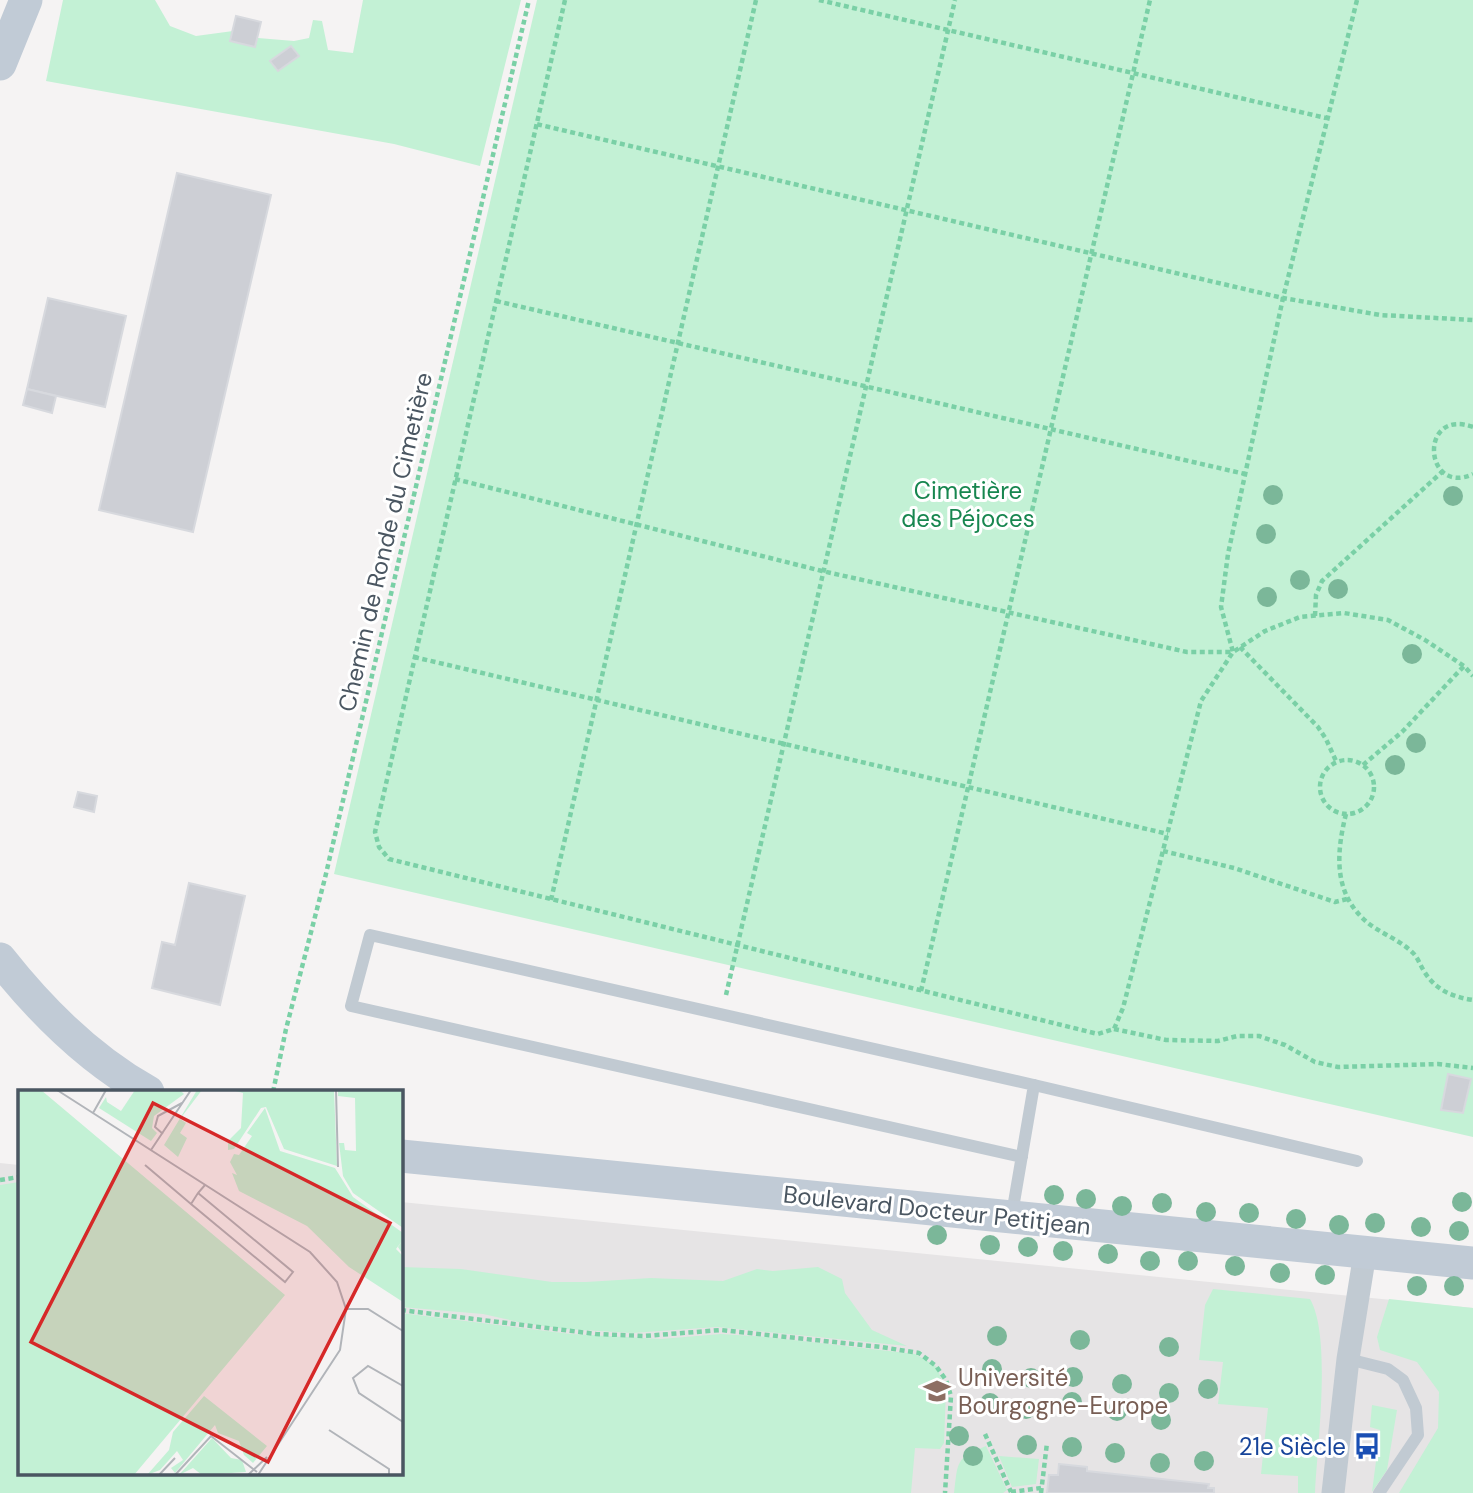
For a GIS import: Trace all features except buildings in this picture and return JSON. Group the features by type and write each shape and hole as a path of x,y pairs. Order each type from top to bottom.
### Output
{"main road":[{"path":"0,26 3,0"},
{"path":"0,64 26,0"},
{"path":"0,959 27,994 67,1032 110,1069 145,1090"},
{"name":"Boulevard Docteur Petitjean","path":"402,1156 1473,1263"}],"street":[{"path":"1333,1493 1348,1359 1365,1253"}],"lane":[{"path":"1022,1157 351,1006 370,934 1357,1161"},
{"path":"1011,1218 1034,1085"},
{"path":"1348,1359 1388,1369 1403,1380 1416,1408 1418,1436 1379,1493"}],"path":[{"name":"Chemin de Ronde du Cimetière","path":"273,1090 529,0"},
{"path":"565,0 375,832 379,847 389,859 1098,1034 1114,1029 1166,1040 1218,1041 1237,1036 1259,1036 1285,1045 1315,1062 1338,1068 1438,1064 1473,1068"},
{"path":"551,900 756,0"},
{"path":"819,0 1326,118"},
{"path":"725,996 956,0"},
{"path":"921,991 1150,0"},
{"path":"1233,652 1221,607 1228,554 1283,298 1357,0"},
{"path":"536,124 1283,298 1380,315 1473,320"},
{"path":"496,301 1245,474"},
{"path":"1473,426 1464,424 1447,427 1435,439 1434,457 1443,471 1459,477 1473,474"},
{"path":"1315,616 1316,595 1322,581 1443,471"},
{"path":"455,479 822,571 1187,652 1233,652"},
{"path":"1114,1029 1123,1008 1201,701 1233,652 1265,631 1300,617 1344,613 1388,620 1426,640 1464,666 1473,676"},
{"path":"1240,647 1318,727 1336,761"},
{"path":"414,657 1168,834"},
{"path":"1363,765 1426,708 1464,666"},
{"path":"1346,759 1363,765 1373,780 1372,797 1360,811 1346,814 1326,806 1319,789 1323,772 1336,761 1346,759"},
{"path":"1346,814 1338,858 1339,875 1347,899 1368,923 1416,955 1425,973 1436,986 1454,997 1473,1000"},
{"path":"1163,851 1234,868 1335,902 1347,899"},
{"path":"0,1180 18,1177"},
{"path":"402,1310 596,1334 644,1336 721,1330 881,1346 919,1353 936,1366 946,1380 951,1396 945,1493"},
{"path":"985,1433 1010,1492 1041,1490 1047,1443"}],"shaded area":[{"name":"Université Bourgogne-Europe","path":"0,1163 18,1165 18,1476 402,1476 402,1202 1473,1308 1473,1493 0,1493"}],"green space":[{"path":"63,0 155,0 170,26 196,36 233,31 231,41 255,47 258,38 294,41 309,38 313,20 322,21 328,50 353,53 363,0 521,0 480,166 394,144 46,81"},
{"name":"Cimetière des Péjoces","path":"537,0 1473,0 1473,1137 334,874"},
{"path":"18,1182 18,1476 402,1476 402,1313 571,1334 661,1339 721,1334 915,1354 936,1366 946,1390 944,1443 940,1449 915,1448 911,1493 0,1493 0,1185"},
{"path":"402,1267 461,1269 552,1282 586,1282 651,1278 723,1281 757,1269 773,1271 818,1267 842,1279 845,1293 872,1330 907,1346 717,1327 632,1333 565,1329 483,1314 402,1307"},
{"path":"1213,1289 1310,1299 1317,1316 1322,1365 1315,1493 1298,1493 1298,1476 1261,1474 1268,1408 1218,1404 1223,1362 1199,1360 1205,1305"},
{"path":"1389,1299 1473,1308 1473,1493 1399,1493 1438,1428 1439,1392 1417,1362 1380,1350 1377,1337"},
{"path":"1372,1405 1397,1410 1387,1470 1372,1492 1380,1430 1370,1427"},
{"path":"986,1446 1007,1490 1003,1493 954,1493 960,1462 968,1454"},
{"path":"999,1456 1039,1459 1036,1484 1012,1487"}],"place":[{"name":"Université Bourgogne-Europe","path":"937,1391"},
{"name":"21e Siècle","path":"1367,1446"}]}
